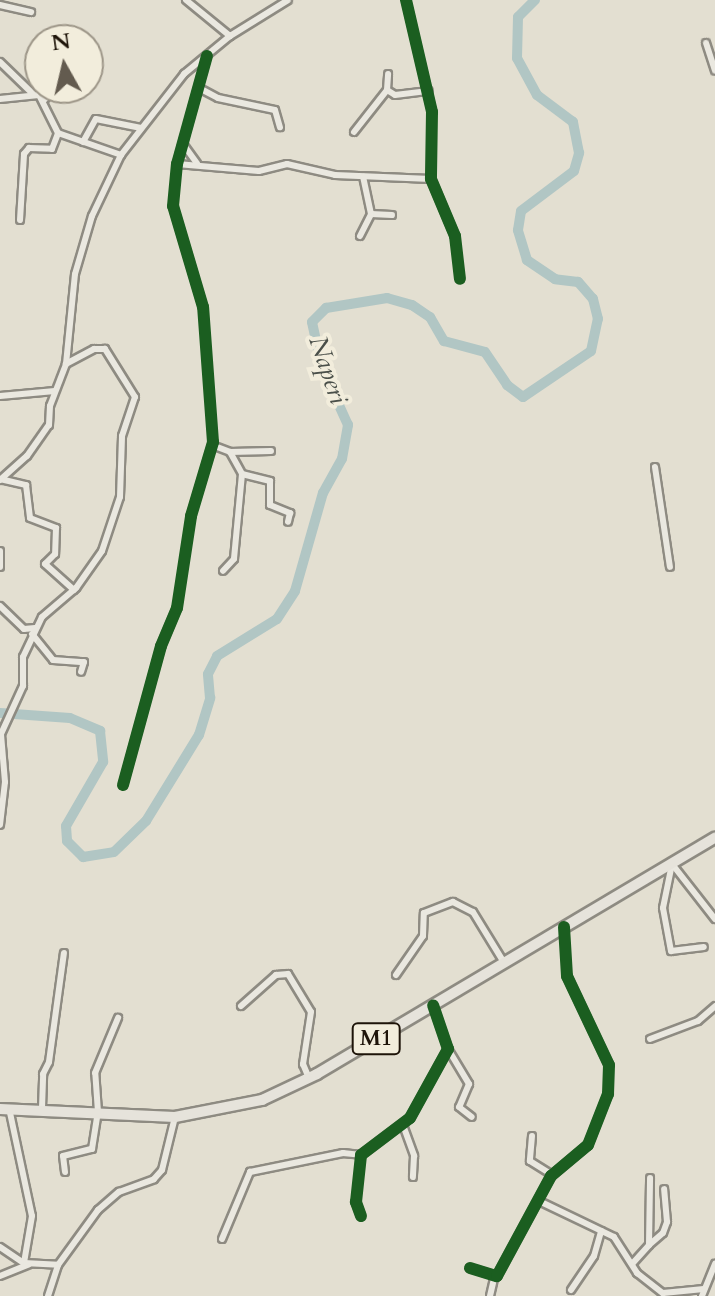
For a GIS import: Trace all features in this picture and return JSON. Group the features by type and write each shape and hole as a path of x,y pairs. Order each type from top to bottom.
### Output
{"highway":[{"name":"M1","path":"4,1108 175,1117 239,1108 309,1078 715,838"}],"street":[{"path":"186,0 230,36"},
{"path":"0,480 47,429 55,391 66,364 75,274 92,216 121,155 166,93 230,36 288,0"},
{"path":"406,0 429,91 431,179 455,236 460,279"},
{"path":"0,5 31,12"},
{"path":"706,43 715,71"},
{"path":"123,785 161,646 177,608 191,516 212,445 203,307 173,206 182,140 201,89 207,56"},
{"path":"0,62 24,85"},
{"path":"354,132 387,90 388,74"},
{"path":"201,89 218,98 275,110 280,127"},
{"path":"387,90 395,95 429,91"},
{"path":"0,99 24,95"},
{"path":"20,220 24,154 29,148 52,149 58,133 46,104"},
{"path":"83,142 96,119 141,128"},
{"path":"58,133 121,155"},
{"path":"182,140 186,154 198,164"},
{"path":"177,164 259,171 287,164 363,177 431,179"},
{"path":"360,236 371,214 363,177"},
{"path":"371,214 392,215"},
{"path":"0,825 4,725 23,686 23,657 34,631 74,590 102,551 120,497 122,436 135,397 105,349 94,349 66,364"},
{"path":"0,396 55,391"},
{"path":"212,445 230,452 271,451"},
{"path":"223,571 234,559 242,474 230,452"},
{"path":"655,467 670,567"},
{"path":"242,474 270,481 270,505 290,513 288,522"},
{"path":"0,480 26,485 30,518 56,528 55,554 45,564 74,590"},
{"path":"0,551 0,567"},
{"path":"0,606 24,629 34,631 53,660 84,662 81,672"},
{"path":"672,864 715,919"},
{"path":"672,864 663,908 671,951 704,947"},
{"path":"396,975 423,936 424,913 453,902 473,912 503,961"},
{"path":"490,1296 494,1278 552,1175 588,1145 611,1078 567,976 564,927"},
{"path":"42,1108 43,1074 49,1062 64,953"},
{"path":"241,1006 276,975 288,974 311,1012 303,1064 309,1078"},
{"path":"433,1005 448,1049 469,1084 459,1107 472,1117"},
{"path":"650,1039 698,1021 715,1006"},
{"path":"65,1172 63,1156 92,1149 98,1112 95,1073 118,1018"},
{"path":"222,1239 250,1172 343,1153 361,1155 403,1125 448,1049"},
{"path":"4,1108 32,1216 27,1264"},
{"path":"48,1296 58,1265 108,1200 162,1170 175,1117"},
{"path":"403,1125 414,1156 413,1177"},
{"path":"532,1136 530,1161 552,1175"},
{"path":"361,1155 356,1202 361,1216"},
{"path":"649,1245 650,1178"},
{"path":"632,1264 663,1233 667,1222 664,1189"},
{"path":"539,1201 619,1240 632,1264 663,1293 703,1292 715,1263"},
{"path":"571,1290 594,1256 601,1231"},
{"path":"0,1247 27,1264"},
{"path":"0,1276 27,1264 58,1265"},
{"path":"470,1268 494,1278"}],"waterway":[{"name":"Naperi","path":"0,713 70,718 100,731 103,762 66,826 67,841 83,857 114,852 146,821 199,735 210,698 208,674 217,656 277,619 295,591 323,493 342,459 348,425 322,368 312,322 326,308 387,298 412,305 430,317 444,341 485,352 507,385 523,397 591,351 598,319 593,299 578,282 555,279 527,260 518,230 521,211 574,171 579,153 573,122 537,95 517,58 518,17 535,0"}],"cycle path":[{"path":"406,0 432,112 431,179 455,236 460,279"},
{"path":"123,785 161,646 177,608 191,516 213,442 203,307 173,206 177,164 207,56"},
{"path":"470,1268 497,1276 551,1176 588,1145 608,1094 609,1065 567,976 564,927"},
{"path":"361,1216 356,1202 361,1155 410,1118 448,1049 433,1005"}]}
